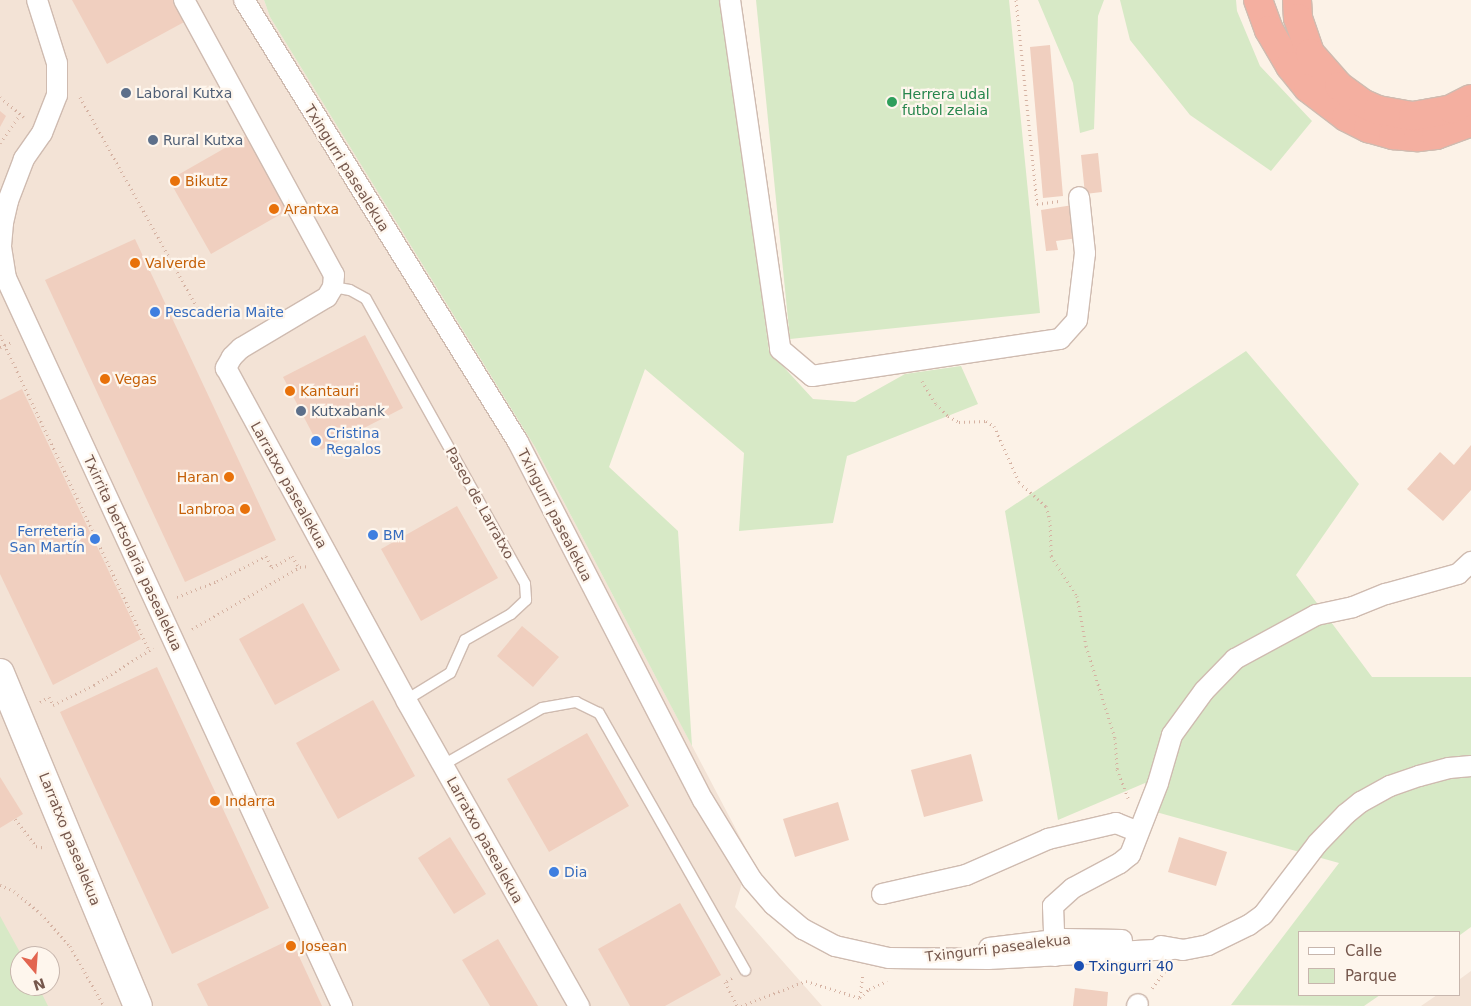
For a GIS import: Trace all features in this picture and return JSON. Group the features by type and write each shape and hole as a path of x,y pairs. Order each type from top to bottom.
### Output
{"highway":[{"path":"1258,0 1269,30 1290,66 1308,88 1346,117 1368,128 1393,135 1418,137 1436,135 1471,122"},
{"path":"1297,0 1298,18 1310,53 1339,86 1362,103 1378,110 1413,116 1451,109 1471,99"}],"street":[{"name":"Txirrita bertsolaria pasealekua","path":"37,0 57,63 57,95 42,133 24,159 8,202 3,223 1,247 6,278 342,1006"},
{"path":"184,0 320,246 334,275 332,287"},
{"name":"Txingurri pasealekua","path":"244,0 518,442 703,800 752,880 774,905 803,929 835,946 865,955 913,958 1054,948 1178,949 1225,938 1263,915 1317,844 1346,814 1361,802 1390,786 1420,776 1449,768 1470,767"},
{"path":"730,0 780,350 812,376 1060,339 1077,320 1085,253 1079,197"},
{"name":"Larratxo pasealekua","path":"332,287 327,297 242,348 232,357 226,368 406,700 579,1006"},
{"path":"1054,948 1053,906 1059,899 1095,875 1120,863 1130,855 1155,791 1172,735 1204,691 1236,659 1316,615 1353,607 1395,591 1458,574 1471,562"},
{"name":"Larratxo pasealekua","path":"0,673 138,1006"},
{"path":"882,894 966,875 1048,840 1116,823 1138,832"}],"lane":[{"name":"Paseo de Larratxo","path":"332,287 350,290 366,299 525,584 526,600 512,614 465,640 450,673 406,700"},
{"path":"443,765 542,708 576,702 599,713 745,970"}],"path":[{"path":"1016,0 1037,204 1079,197"},
{"path":"79,95 200,313"},
{"path":"0,97 42,133"},
{"path":"0,143 20,114"},
{"path":"0,335 148,650"},
{"path":"897,363 920,377 936,404 948,416 959,422 986,421 994,426 1019,482 1046,506 1050,520 1051,556 1077,596 1086,646 1114,738 1117,769 1129,801 1125,811 1116,823"},
{"path":"170,599 217,581 266,556 272,568 292,556 300,567"},
{"path":"37,704 49,697 53,705 94,685 148,650 300,567 332,563"},
{"path":"15,819 36,846 56,850"},
{"path":"0,885 14,891 41,914 70,946 104,1006"},
{"path":"1137,1005 1178,949"},
{"path":"737,1006 725,982 745,970"},
{"path":"741,1006 806,981 860,998"}],"shaded area":[{"path":"0,0 264,0 270,17 535,447 750,856 735,907 822,1006 0,1006"},
{"path":"1471,971 1471,1006 1421,1006 1436,996 1461,996 1461,978"}],"green space":[{"path":"264,0 723,0 769,351 813,399 855,402 905,374 961,366 978,404 847,456 833,523 739,531 744,453 645,369 609,467 678,531 692,746 535,447 270,17"},
{"name":"Herrera udal futbol zelaia","path":"756,0 1009,0 1040,313 790,339"},
{"path":"1038,0 1104,0 1098,16 1094,129 1080,133 1073,83"},
{"path":"1120,0 1236,0 1237,11 1260,66 1312,121 1271,171 1190,115 1130,40"},
{"path":"1246,351 1359,484 1296,575 1372,677 1471,677 1471,927 1461,934 1461,931 1298,931 1298,996 1379,996 1364,1006 1231,1005 1339,863 1156,812 1145,783 1058,820 1005,511"},
{"path":"0,916 16,946 10,946 10,996 43,996 48,1006 0,1006"}],"building":[{"path":"72,0 175,0 186,21 107,64"},
{"path":"1050,45 1063,196 1043,198 1030,47"},
{"path":"0,111 6,116 0,127"},
{"path":"246,136 288,210 211,254 169,180"},
{"path":"1098,153 1102,192 1085,194 1081,155"},
{"path":"1073,205 1078,238 1056,241 1058,250 1046,251 1041,210"},
{"path":"135,239 276,540 185,582 45,280"},
{"path":"365,335 403,408 321,450 283,377"},
{"path":"22,389 141,639 53,685 0,574 0,400"},
{"path":"1471,445 1471,490 1443,521 1407,489 1440,452 1454,465"},
{"path":"457,506 498,578 421,621 381,549"},
{"path":"303,603 340,670 275,705 239,639"},
{"path":"522,626 559,657 533,687 497,656"},
{"path":"157,667 269,908 172,954 60,712"},
{"path":"373,700 415,776 338,819 296,743"},
{"path":"587,733 629,806 549,852 507,779"},
{"path":"971,754 983,801 924,817 911,770"},
{"path":"0,777 23,814 0,828"},
{"path":"838,802 849,840 795,857 783,819"},
{"path":"450,837 486,894 454,914 418,858"},
{"path":"1179,837 1227,852 1216,886 1168,872"},
{"path":"680,903 721,975 665,1006 630,1006 598,949"},
{"path":"291,939 322,1006 208,1006 197,984"},
{"path":"498,939 538,1006 490,1006 462,960"},
{"path":"1075,988 1108,992 1107,1006 1073,1006"}],"place":[{"name":"Laboral Kutxa","path":"126,93"},
{"name":"Herrera udal futbol zelaia","path":"892,102"},
{"name":"Rural Kutxa","path":"153,140"},
{"name":"Bikutz","path":"175,181"},
{"name":"Arantxa","path":"274,209"},
{"name":"Valverde","path":"135,263"},
{"name":"Pescaderia Maite","path":"155,312"},
{"name":"Vegas","path":"105,379"},
{"name":"Kantauri","path":"290,391"},
{"name":"Kutxabank","path":"301,411"},
{"name":"Cristina Regalos","path":"316,441"},
{"name":"Haran","path":"229,477"},
{"name":"Lanbroa","path":"245,509"},
{"name":"BM","path":"373,535"},
{"name":"Ferreteria San Martín","path":"95,539"},
{"name":"Indarra","path":"215,801"},
{"name":"Dia","path":"554,872"},
{"name":"Josean","path":"291,946"},
{"name":"Txingurri 40","path":"1079,966"}]}
